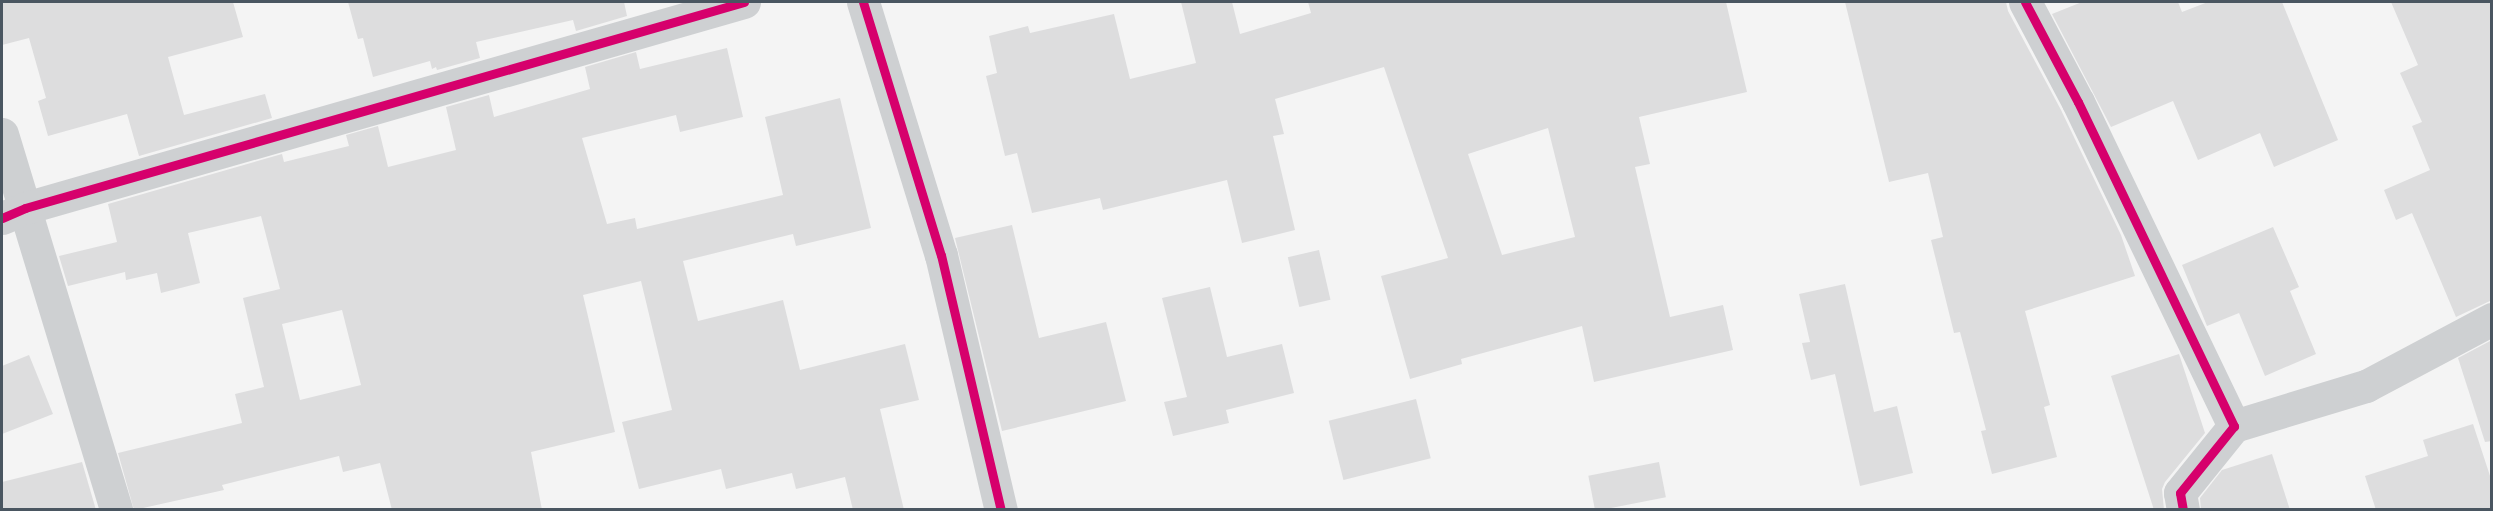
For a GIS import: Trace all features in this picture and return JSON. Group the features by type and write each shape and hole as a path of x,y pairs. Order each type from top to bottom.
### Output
{"street":[{"path":"13,213 744,2"},
{"path":"863,2 941,255 1001,510"},
{"path":"2025,2 2078,102 2234,426"},
{"path":"2,134 13,213 116,510"},
{"path":"2183,510 2180,493 2234,426 2366,386 2492,319"}],"building":[{"path":"2,2 233,2 243,37 168,57 184,115 265,94 272,118 139,156 127,114 48,136 38,101 46,98 29,38 2,45"},
{"path":"348,2 624,2 627,16 576,31 573,20 476,42 480,58 437,70 436,67 432,69 430,61 373,77 363,38 358,39"},
{"path":"1181,2 1232,2 1240,34 1311,13 1308,2 1726,2 1747,92 1639,117 1650,164 1635,167 1670,317 1723,305 1733,350 1594,382 1582,326 1461,359 1462,364 1410,379 1381,276 1448,258 1384,67 1275,99 1284,134 1273,136 1295,230 1242,243 1227,180 1103,210 1100,198 1032,213 1017,153 1005,156 986,76 997,73 989,36 1028,26 1030,33 1114,14 1130,79 1196,63","holes":["1548,128 1575,237 1502,255 1468,154"]},
{"path":"1845,2 2006,2 2008,11 2061,110 2121,235 2135,276 2025,311 2050,405 2044,407 2057,457 1992,474 1981,431 1986,430 1960,332 1954,333 1931,240 1943,237 1928,173 1889,182"},
{"path":"2082,2 2178,2 2182,12 2208,2 2282,2 2338,140 2274,167 2260,133 2198,160 2173,101 2111,127 2052,14"},
{"path":"2391,2 2492,2 2492,300 2456,317 2412,213 2396,220 2384,190 2430,170 2412,126 2422,122 2400,73 2418,65"},
{"path":"727,48 743,117 680,132 676,115 582,138 607,224 635,218 637,229 783,195 765,117 840,98 871,228 796,246 793,234 683,261 698,321 783,300 800,370 905,344 919,400 880,409 904,510 853,510 845,477 796,489 792,473 726,489 721,469 639,489 622,422 672,410 641,281 583,295 615,432 531,452 542,510 392,510 380,463 343,472 339,456 222,485 224,490 134,510 118,453 242,423 235,394 264,387 243,298 280,289 261,216 188,233 200,283 161,293 157,273 126,280 125,272 68,286 59,256 117,242 108,204 282,154 284,162 349,146 346,135 378,126 388,167 456,150 446,107 489,95 494,117 590,89 585,67 636,52 640,69","holes":["342,310 361,385 300,400 282,324"]},
{"path":"1012,225 1039,338 1106,322 1126,401 1002,431 955,238"},
{"path":"2273,227 2299,287 2290,291 2316,354 2265,376 2239,313 2207,326 2182,265"},
{"path":"1319,250 1330,300 1299,307 1288,257"},
{"path":"1845,284 1874,412 1897,406 1913,473 1860,486 1835,374 1811,380 1802,343 1810,342 1799,294"},
{"path":"1210,287 1227,357 1282,344 1294,393 1226,410 1229,423 1173,436 1164,402 1187,397 1162,298"},
{"path":"2492,340 2492,441 2485,442 2458,358"},
{"path":"2179,354 2205,433 2165,482 2162,489 2164,510 2154,510 2111,376"},
{"path":"29,355 53,414 2,434 2,366"},
{"path":"1416,399 1431,458 1343,480 1329,421"},
{"path":"2473,424 2492,482 2492,510 2376,510 2365,476 2428,456 2423,440"},
{"path":"2272,454 2290,510 2201,510 2200,498 2222,470"},
{"path":"82,462 96,510 2,510 2,482"},
{"path":"1659,462 1666,497 1595,510 1588,476"}],"cycle path":[{"path":"2,218 25,208 744,2"},
{"path":"863,2 941,255 1001,510"},
{"path":"2025,2 2078,102 2234,426 2180,493 2183,510"}]}
